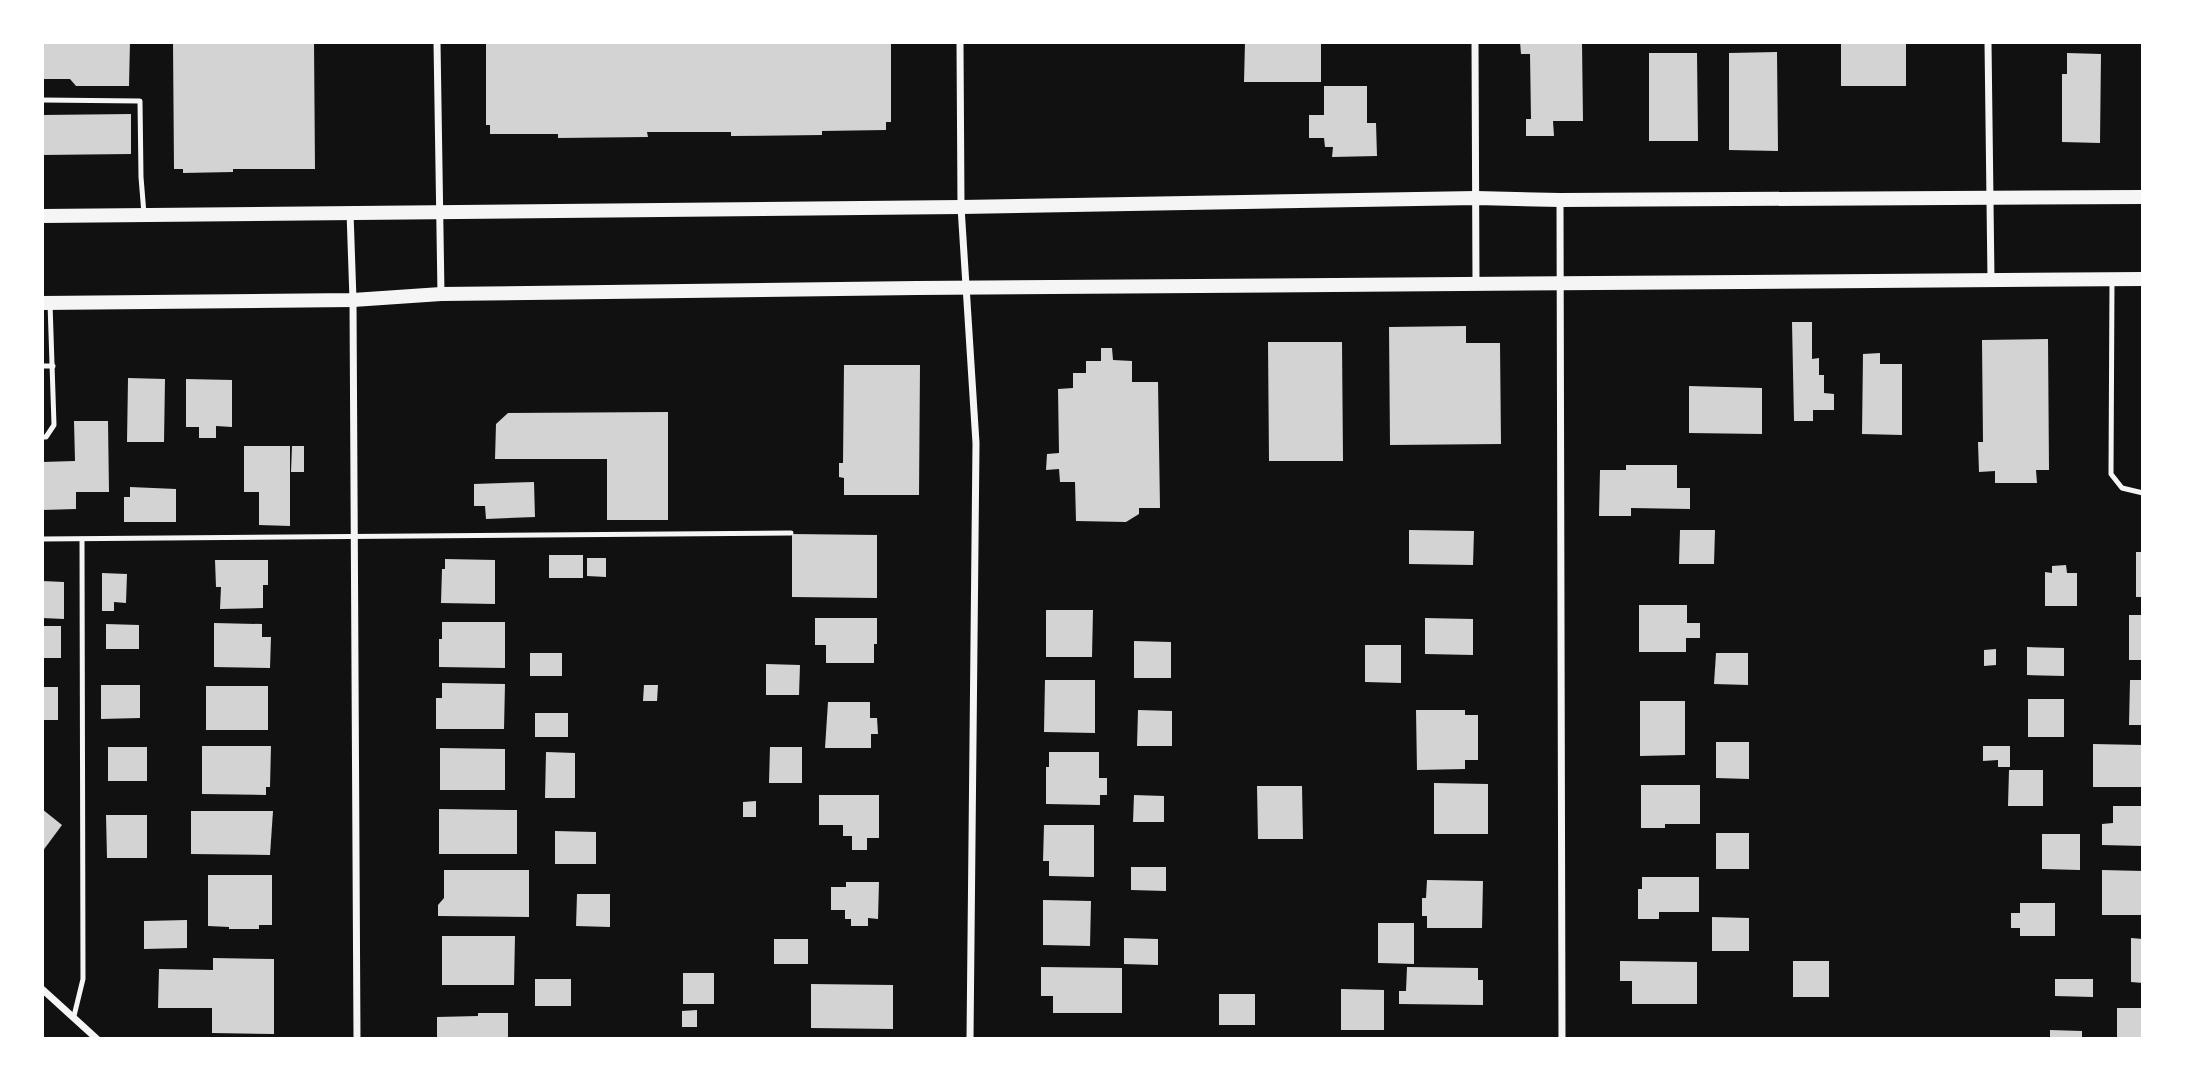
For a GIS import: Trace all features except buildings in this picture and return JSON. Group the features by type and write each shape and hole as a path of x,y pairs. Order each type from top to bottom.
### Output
{"main road":[{"path":"42,216 1476,198 1560,200 2143,197"},
{"path":"46,303 966,288 2143,279"}],"street":[{"path":"436,42 441,295"},
{"path":"960,42 961,206 976,443 971,1039"},
{"path":"1475,42 1476,284"},
{"path":"1988,42 1991,281"},
{"path":"1560,200 1562,1039"},
{"path":"351,212 357,1039"},
{"path":"42,989 97,1039"}],"lane":[{"path":"42,100 140,102 144,215"},
{"path":"2112,280 2111,474 2122,488 2143,493"},
{"path":"42,437 46,437 54,425 53,366 46,303"},
{"path":"42,366 53,366"},
{"path":"42,539 791,533"},
{"path":"74,1016 83,979 82,539"}]}
